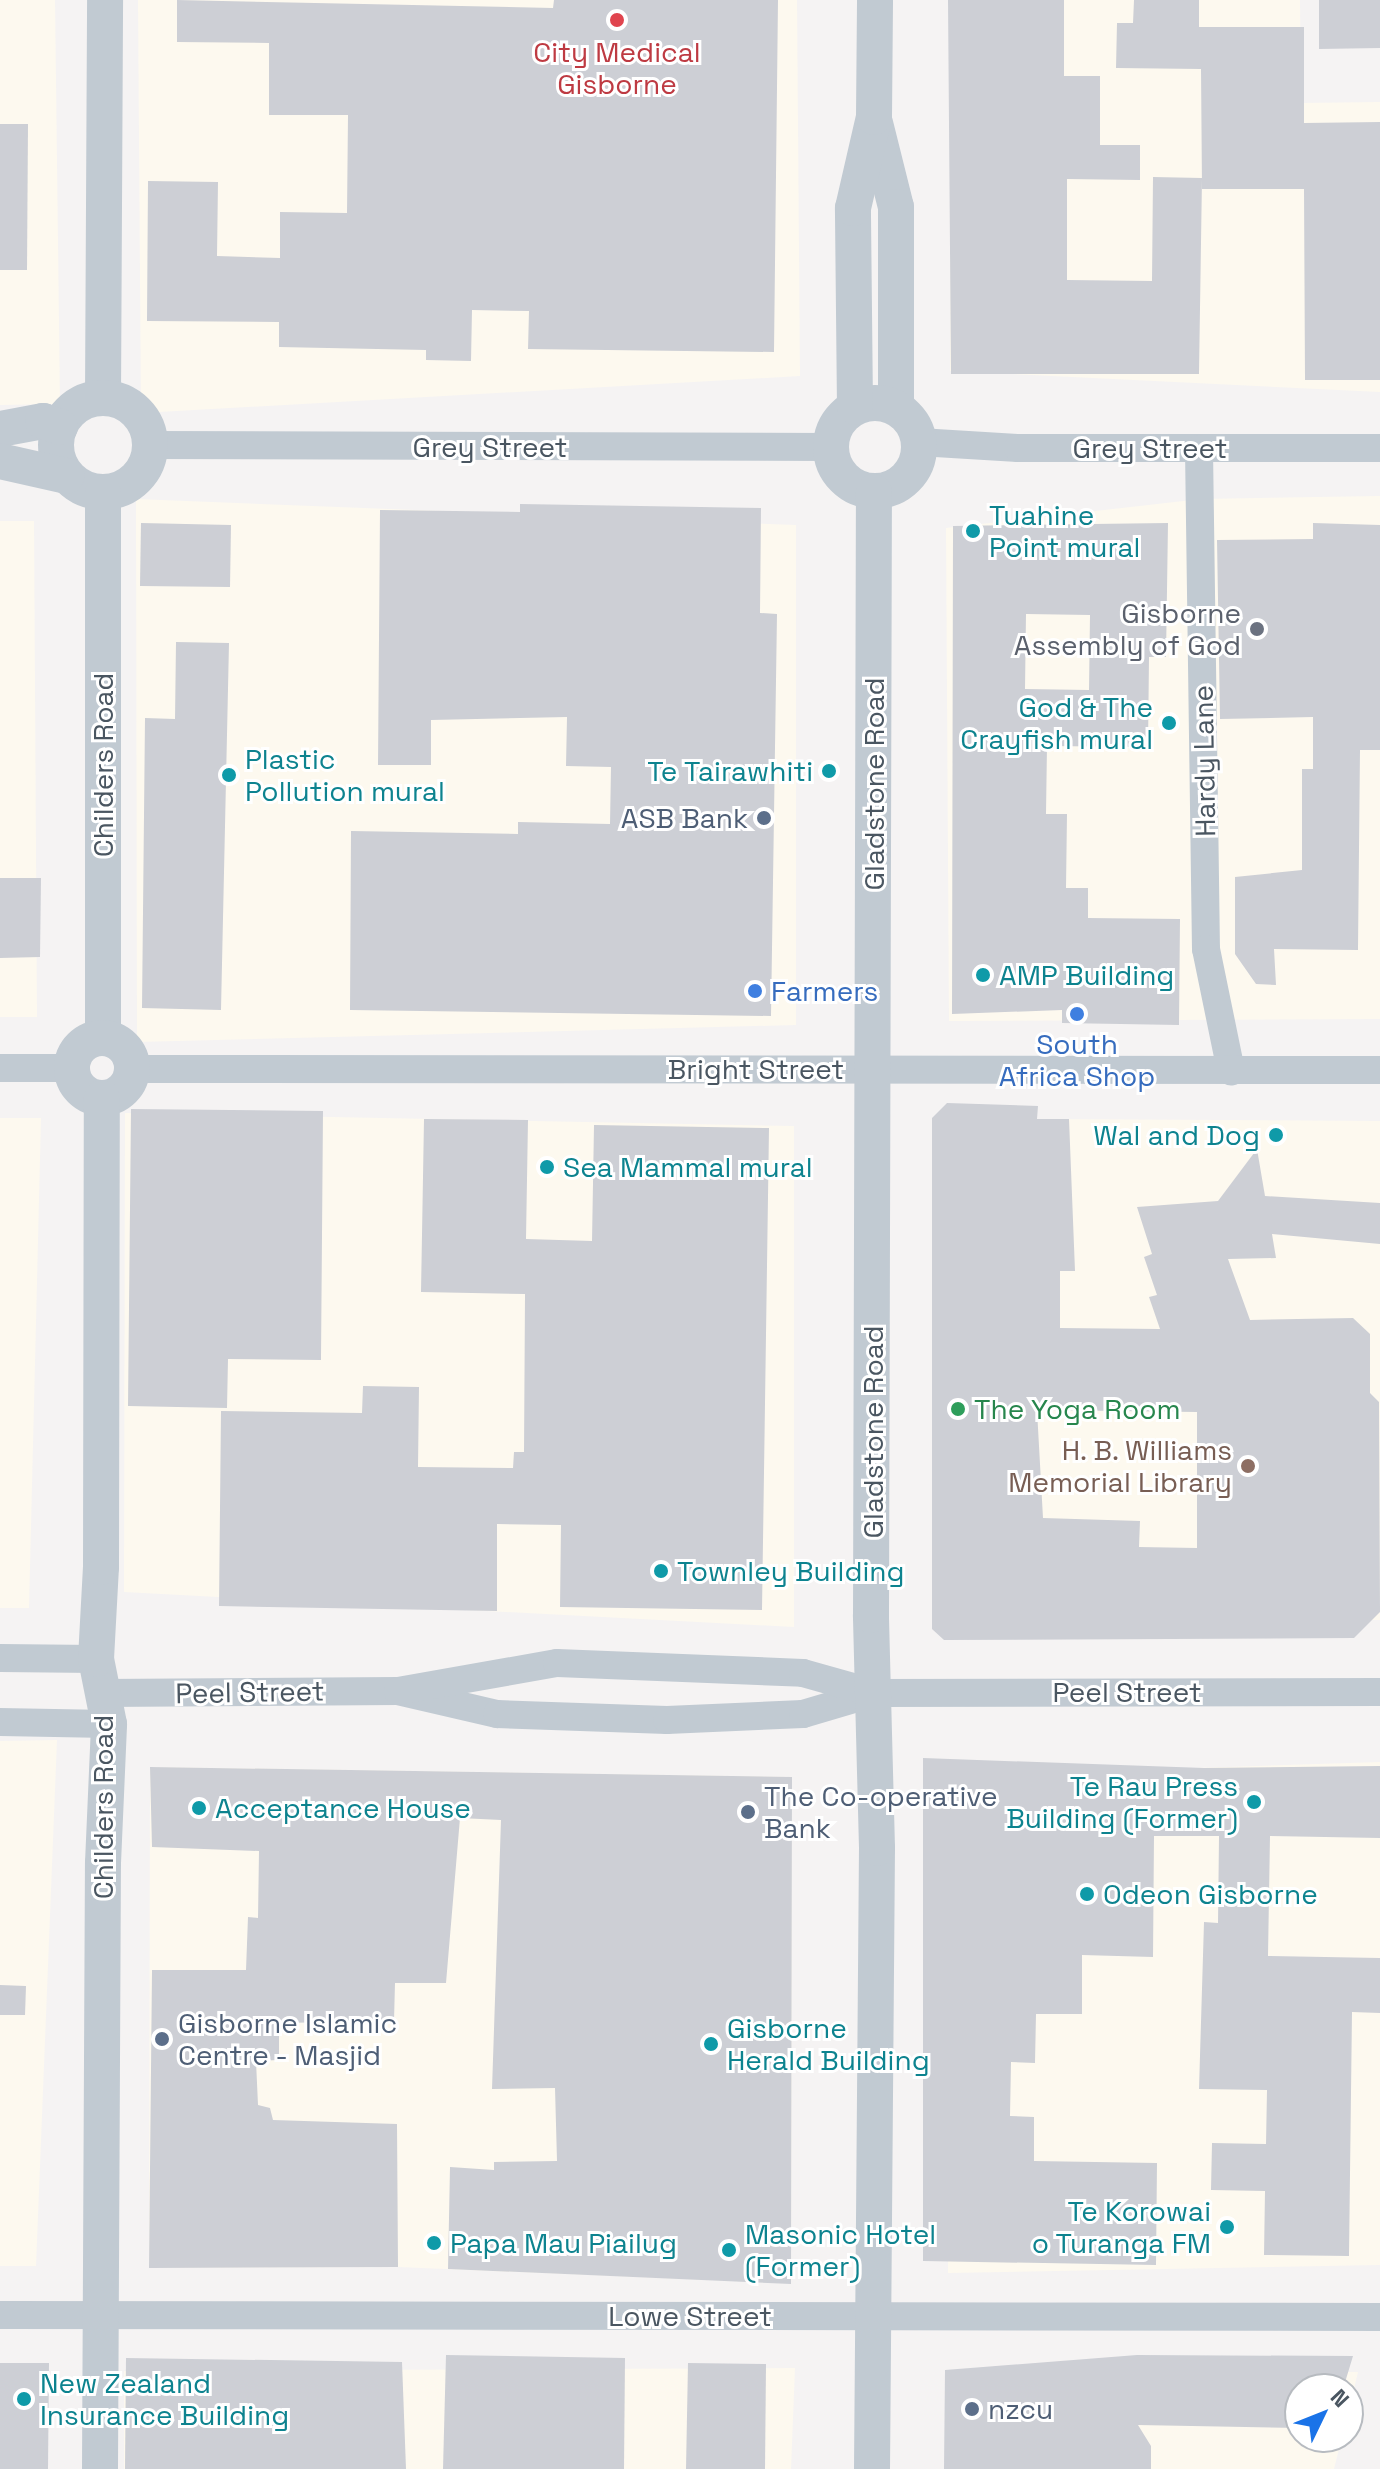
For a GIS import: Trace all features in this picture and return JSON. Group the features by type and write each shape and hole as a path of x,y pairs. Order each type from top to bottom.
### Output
{"street":[{"path":"103,397 105,0"},
{"path":"874,117 896,207 896,407 915,427 919,442 909,477 887,490 874,492 848,482 837,470 830,447 835,428 855,407 853,208 874,117 875,0"},
{"path":"0,461 66,476 89,492 121,489 141,472 150,445 137,412 103,397 76,407 60,427 58,454 66,476"},
{"path":"855,407 896,407"},
{"path":"0,429 43,421 60,427"},
{"name":"Grey Street","path":"919,442 1018,448 1380,448"},
{"name":"Grey Street","path":"150,445 830,447"},
{"name":"Hardy Lane","path":"1199,449 1206,949 1231,1071"},
{"name":"Gladstone Road","path":"872,2469 874,492"},
{"name":"Childers Road","path":"103,493 103,1038"},
{"path":"103,1038 124,1047 133,1069 123,1090 102,1098 80,1089 72,1068 82,1046 103,1038"},
{"path":"0,1068 72,1068"},
{"name":"Bright Street","path":"133,1069 1380,1070"},
{"name":"Childers Road","path":"100,2469 102,1098"},
{"name":"Peel Street","path":"0,1658 102,1692"},
{"name":"Peel Street","path":"0,1722 102,1692 398,1691 557,1663 803,1673 874,1693 1380,1692"},
{"name":"Peel Street","path":"398,1691 497,1714 667,1720 803,1714 874,1693"},
{"name":"Lowe Street","path":"0,2315 1380,2317"}],"shaded area":[{"path":"0,0 55,0 60,404 0,405"},
{"path":"138,0 797,0 800,376 141,413"},
{"path":"951,0 1300,0 1301,103 1380,102 1380,392 950,371"},
{"path":"1380,496 1380,1019 949,1021 946,528 1201,499"},
{"path":"136,499 796,525 796,1025 137,1042"},
{"path":"0,521 34,521 37,1017 0,1017"},
{"path":"125,1113 794,1126 794,1627 124,1592"},
{"path":"0,1118 41,1118 29,1608 0,1608"},
{"path":"1037,1119 1380,1121 1380,1620 952,1624"},
{"path":"57,1740 36,2266 0,2266 0,1741"},
{"path":"1380,1762 1380,2265 948,2273 951,1776"},
{"path":"150,1767 792,1777 791,2277 784,2283 398,2267 149,2268"},
{"path":"795,2368 791,2469 124,2469 124,2371"},
{"path":"1358,2372 1284,2373 1284,2453 1338,2453 1334,2469 947,2469 948,2373"}],"building":[{"path":"177,0 553,8 554,0 778,0 774,352 528,349 529,311 472,310 471,361 426,360 426,350 279,347 279,322 147,321 148,181 218,182 217,256 280,258 280,212 347,213 348,115 269,115 269,43 177,42"},
{"path":"948,0 1064,0 1064,76 1100,76 1100,145 1140,145 1140,180 1067,179 1067,280 1152,281 1153,177 1202,178 1199,374 951,374"},
{"path":"1134,0 1199,0 1199,27 1304,27 1304,123 1380,122 1380,380 1305,380 1304,189 1202,189 1201,69 1116,68 1117,23 1133,23"},
{"path":"1319,0 1380,0 1380,48 1319,49"},
{"path":"0,124 28,124 27,270 0,270"},
{"path":"520,504 761,508 760,613 777,614 771,1016 350,1010 351,831 518,834 518,822 610,824 611,767 566,766 567,717 431,720 431,765 378,765 380,510 520,512"},
{"path":"141,523 231,525 230,587 140,586"},
{"path":"1168,523 1166,657 1149,657 1148,747 1047,746 1046,814 1067,814 1066,888 1088,888 1088,918 1180,919 1179,1025 1062,1023 1062,1010 952,1014 953,526","holes":["1026,614 1090,615 1089,690 1025,689"]},
{"path":"1313,523 1380,525 1380,750 1360,750 1358,950 1274,949 1276,985 1256,984 1235,954 1235,877 1302,870 1302,769 1313,769 1313,717 1220,719 1217,540 1313,539"},
{"path":"176,642 229,643 221,1010 142,1008 145,718 175,719"},
{"path":"0,878 41,878 40,957 0,958"},
{"path":"947,1103 1038,1106 1037,1119 1069,1119 1075,1271 1060,1271 1060,1328 1160,1329 1149,1297 1157,1295 1144,1257 1152,1254 1137,1207 1218,1201 1257,1149 1265,1196 1380,1203 1380,1244 1272,1234 1276,1258 1228,1259 1250,1320 1353,1318 1370,1334 1370,1393 1379,1402 1380,1612 1354,1638 944,1640 932,1629 932,1118","holes":["1037,1410 1197,1412 1197,1548 1139,1547 1140,1521 1043,1518"]},
{"path":"131,1109 323,1111 321,1360 228,1359 227,1408 128,1406"},
{"path":"424,1119 528,1120 526,1239 592,1241 594,1125 769,1128 762,1610 560,1607 561,1525 497,1524 497,1611 219,1606 221,1411 362,1413 363,1386 419,1387 418,1467 513,1468 514,1452 524,1452 525,1294 421,1292"},
{"path":"923,1758 1204,1768 1380,1766 1380,1838 1270,1836 1268,1956 1380,1958 1380,2013 1352,2012 1349,2256 1264,2255 1265,2191 1211,2190 1212,2143 1266,2144 1267,2090 1199,2089 1204,1922 1218,1923 1219,1836 1154,1836 1153,1957 1082,1955 1082,2014 1036,2014 1035,2063 1011,2062 1010,2116 1034,2117 1034,2161 1157,2163 1156,2265 923,2261"},
{"path":"150,1767 792,1777 791,2284 448,2269 450,2167 494,2170 494,2162 557,2161 555,2088 492,2089 501,1820 460,1818 446,1983 395,1983 394,2021 279,2023 279,2060 256,2061 258,2105 270,2108 273,2120 397,2124 398,2267 149,2268 152,1970 246,1970 248,1917 258,1918 259,1851 152,1847"},
{"path":"0,1985 26,1986 25,2015 0,2015"},
{"path":"446,2355 625,2358 624,2469 443,2469"},
{"path":"1137,2355 1353,2356 1348,2373 1284,2373 1284,2428 1138,2425 1151,2446 1151,2469 944,2469 945,2370"},
{"path":"126,2358 402,2362 406,2469 125,2469"},
{"name":"New Zealand Insurance Building","path":"0,2363 49,2363 48,2469 0,2469"},
{"path":"688,2363 766,2364 765,2469 686,2469"}],"place":[{"name":"City Medical Gisborne","path":"617,20"},
{"name":"Tuahine Point mural","path":"973,531"},
{"name":"Gisborne Assembly of God","path":"1257,629"},
{"name":"God & The Crayfish mural","path":"1169,723"},
{"name":"Te Tairawhiti","path":"829,771"},
{"name":"Plastic Pollution mural","path":"229,775"},
{"name":"ASB Bank","path":"764,818"},
{"name":"AMP Building","path":"983,975"},
{"name":"Farmers","path":"755,991"},
{"name":"South Africa Shop","path":"1077,1014"},
{"name":"Wal and Dog","path":"1276,1135"},
{"name":"Sea Mammal mural","path":"547,1167"},
{"name":"The Yoga Room","path":"958,1409"},
{"name":"H. B. Williams Memorial Library","path":"1248,1466"},
{"name":"Townley Building","path":"661,1571"},
{"name":"Te Rau Press Building (Former)","path":"1254,1802"},
{"name":"Acceptance House","path":"199,1808"},
{"name":"The Co-operative Bank","path":"748,1812"},
{"name":"Odeon Gisborne","path":"1087,1894"},
{"name":"Gisborne Islamic Centre - Masjid","path":"162,2039"},
{"name":"Gisborne Herald Building","path":"711,2044"},
{"name":"Te Korowai o Turanga FM","path":"1227,2227"},
{"name":"Papa Mau Piailug","path":"434,2243"},
{"name":"Masonic Hotel (Former)","path":"729,2250"},
{"name":"New Zealand Insurance Building","path":"24,2399"},
{"name":"nzcu","path":"972,2409"}]}
